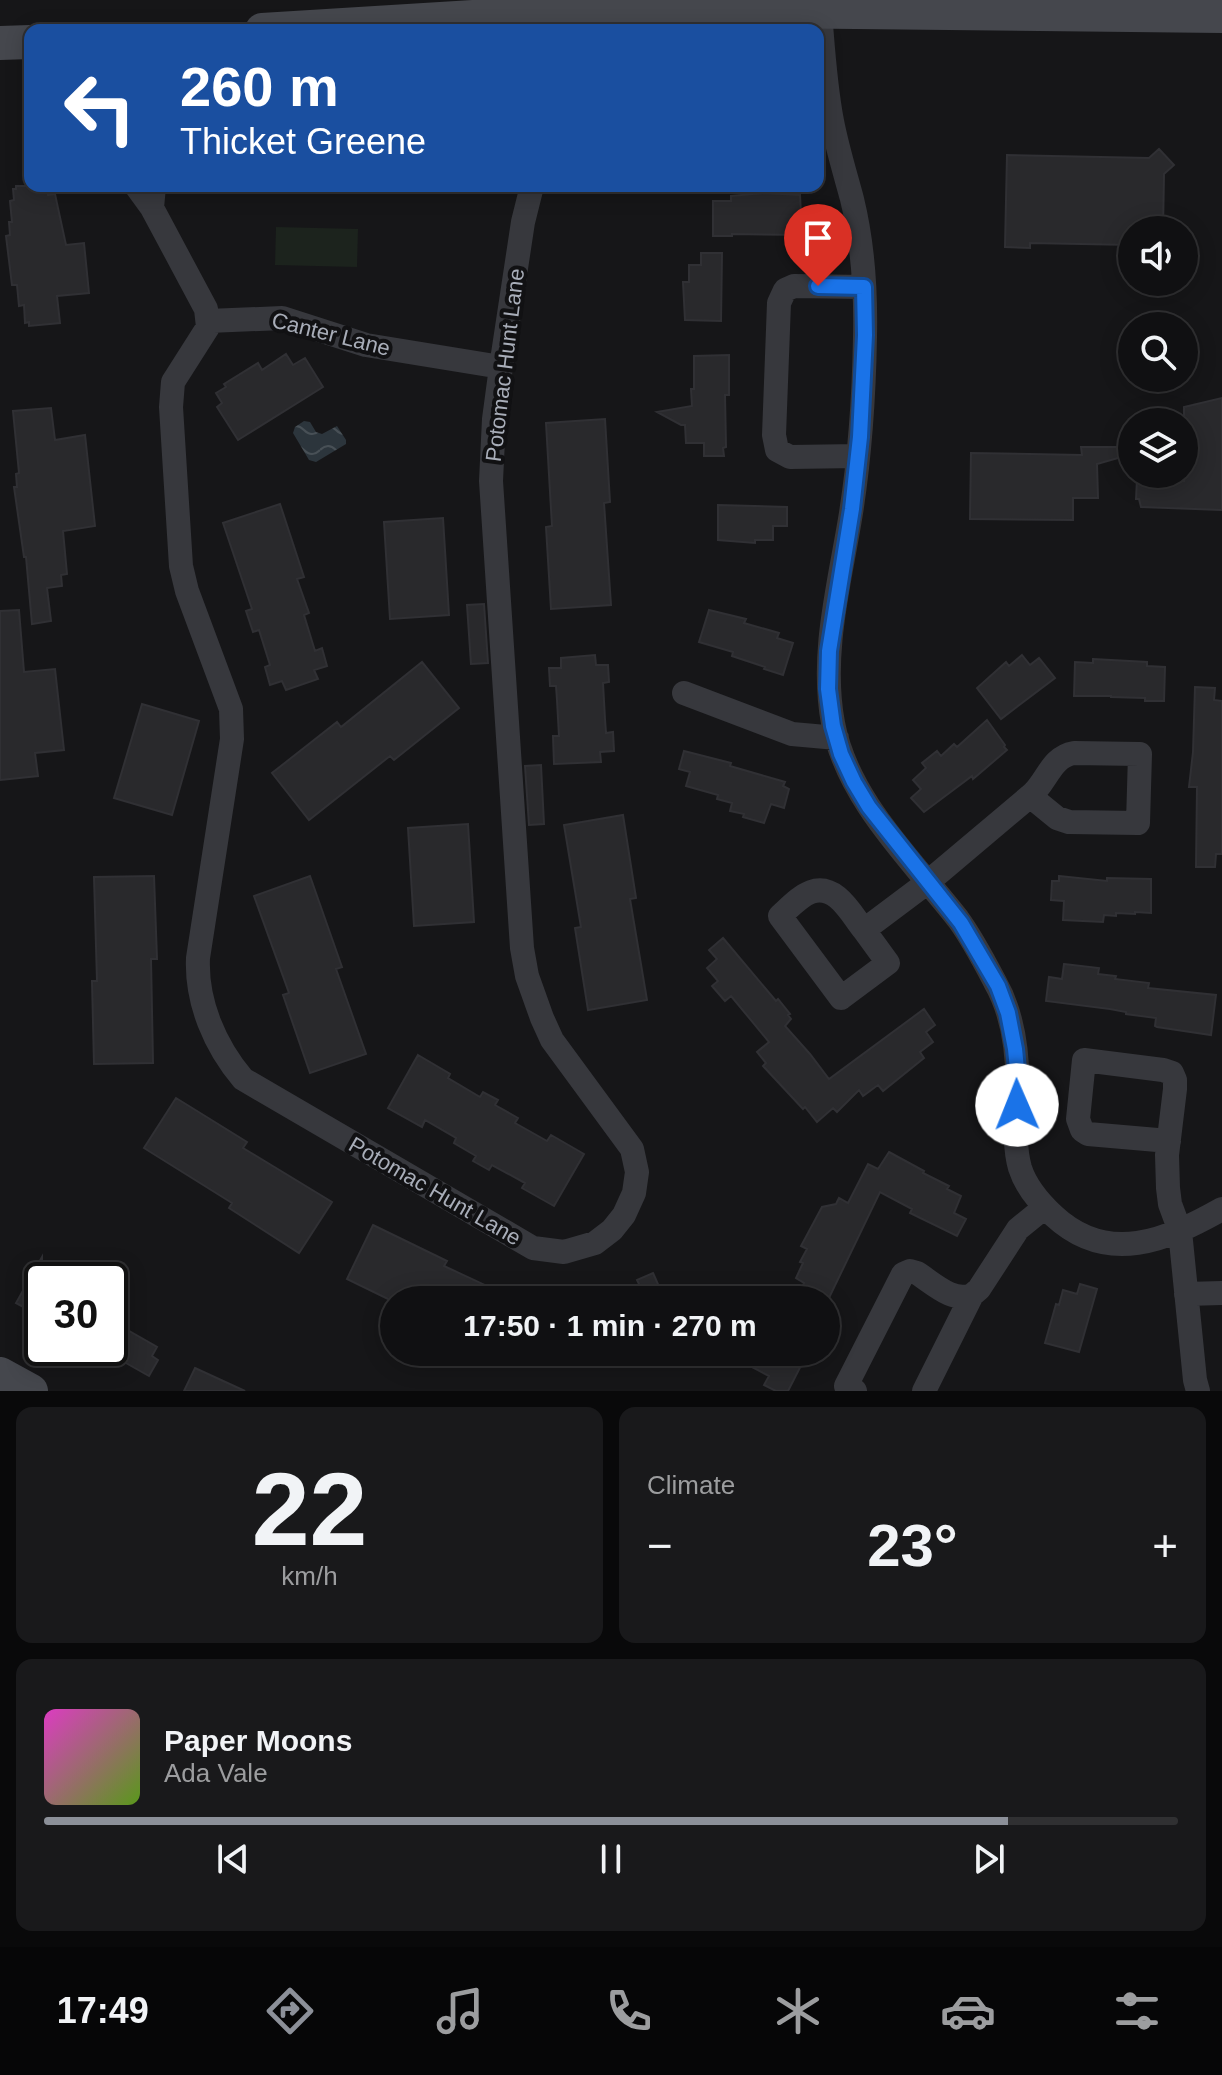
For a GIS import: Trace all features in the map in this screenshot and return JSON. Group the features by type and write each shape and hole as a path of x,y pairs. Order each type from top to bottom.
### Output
{"street":[{"path":"359,24 473,17 563,22 673,10 1222,16"},
{"path":"820,12 821,24"},
{"path":"0,43 24,42"},
{"path":"824,47 832,118 859,233 864,287 865,335 858,456 829,651 828,689 841,754 869,807 961,923 998,986 1008,1013 1015,1049 1018,1079 1015,1130 1020,1168 1032,1192 1067,1228 1107,1243 1151,1242 1222,1209"},
{"name":"Potomac Hunt Lane","path":"208,321 205,334 173,382 171,407 181,566 187,591 231,709 232,739 197,976 217,1042 243,1079 533,1248 564,1252 595,1243 612,1230 624,1215 634,1193 637,1172 632,1149 552,1040 527,976 522,948 491,481 494,419 501,367 523,222 530,192"},
{"path":"153,197 206,309 208,321"},
{"path":"858,456 790,457 777,450 774,435 779,303 785,290 794,286 864,287"},
{"name":"Canter Lane","path":"208,321 282,318 366,345 501,367"},
{"path":"684,693 792,734 837,738"},
{"path":"864,930 928,882 1030,796 1036,792 1052,766 1063,755 1140,754 1138,823 1069,822 1057,818 1030,796"},
{"path":"822,891 837,896 864,930 888,963 841,998 780,916 809,892 822,891"},
{"path":"1169,1141 1088,1134 1082,1130 1078,1119 1084,1060 1172,1073 1175,1080 1175,1089 1169,1141 1167,1155 1169,1196 1180,1231 1198,1391"},
{"path":"924,1391 972,1295 1018,1229 1045,1207"},
{"path":"855,1391 846,1386 903,1274 910,1271 917,1273 956,1297 972,1295"},
{"path":"1186,1294 1222,1293"},
{"path":"0,1374 31,1391"}],"shaded area":[{"path":"276,227 358,229 357,267 275,265"}],"water":[{"path":"304,421 310,422 316,432 322,434 337,426 346,444 316,462 309,460 293,433 295,427"}],"building":[{"path":"1159,149 1174,165 1164,174 1163,216 1118,216 1118,245 1030,243 1030,248 1005,247 1007,155 1149,158"},
{"path":"16,186 24,186 24,192 55,194 66,245 84,243 89,293 57,296 60,323 29,326 29,322 25,323 24,305 19,306 17,285 12,285 6,236 10,235 10,201 14,200 13,189"},
{"path":"764,193 800,195 801,214 813,214 813,233 713,236 713,201 731,201 731,196"},
{"path":"701,253 722,253 721,321 685,320 683,282 689,282 689,265 701,265"},
{"path":"286,354 293,365 305,358 323,387 238,440 217,407 222,403 216,393 226,387 224,384 258,363 262,370"},
{"path":"729,355 724,456 704,456 704,443 686,443 685,425 657,412 692,406 694,356"},
{"path":"1222,398 1222,510 1141,507 1139,499 1136,499 1137,488 1198,488 1198,408 1184,407"},
{"path":"51,408 55,440 85,435 95,526 63,531 67,574 61,575 62,586 47,588 51,621 32,624 26,557 14,487 17,487 16,474 19,473 13,411"},
{"path":"605,419 610,502 604,503 611,605 551,609 546,527 552,526 546,423"},
{"path":"1081,447 1118,447 1118,458 1097,464 1098,498 1073,498 1073,520 970,519 971,453 1082,455"},
{"path":"280,504 304,577 297,579 309,613 304,615 315,651 322,648 327,666 314,670 318,679 286,690 282,681 270,685 265,667 270,665 259,630 253,632 246,611 252,609 223,523"},
{"path":"718,505 787,507 787,526 773,526 773,540 755,540 755,543 718,540"},
{"path":"443,518 449,615 390,619 384,522"},
{"path":"484,604 488,663 471,664 467,605"},
{"path":"19,610 24,672 55,669 64,750 35,753 38,776 0,780 0,611"},
{"path":"709,610 746,619 744,623 779,633 777,638 793,643 783,675 732,656 733,652 699,642"},
{"path":"595,655 596,665 608,665 609,682 603,683 605,719 606,733 613,732 614,751 600,752 601,762 554,764 553,736 559,736 556,686 550,686 549,668 561,668 561,658"},
{"path":"1022,655 1030,665 1039,658 1055,678 1001,719 977,688 1006,662 1009,666"},
{"path":"1093,659 1147,662 1147,666 1165,667 1164,701 1074,696 1075,662 1093,663"},
{"path":"422,662 459,708 394,760 390,756 309,820 272,773 337,722 341,727"},
{"path":"1195,687 1215,688 1214,700 1222,701 1222,854 1216,854 1215,867 1196,867 1197,787 1189,787"},
{"path":"142,704 199,721 172,815 114,798"},
{"path":"987,720 1007,750 973,779 972,776 924,812 911,798 921,789 913,780 926,768 922,763 937,751 941,756 954,744 957,747"},
{"path":"684,751 785,782 783,786 789,789 784,808 771,804 764,823 730,811 732,803 717,799 718,795 686,786 690,772 679,769"},
{"path":"541,765 544,824 529,825 525,766"},
{"path":"623,815 636,898 630,899 647,1000 588,1010 575,928 581,927 564,825"},
{"path":"468,824 474,922 414,926 408,828"},
{"path":"154,876 157,959 151,959 153,1063 94,1064 92,981 97,981 94,877"},
{"path":"310,876 342,967 336,969 366,1054 310,1073 283,995 289,993 254,896"},
{"path":"1059,876 1107,881 1107,878 1151,879 1151,913 1104,915 1103,922 1063,920 1064,901 1051,900 1052,881 1059,881"},
{"path":"723,938 790,1014 791,1019 785,1026 829,1079 924,1009 935,1025 926,1032 933,1042 920,1052 924,1058 883,1091 878,1085 863,1096 859,1090 837,1112 833,1108 817,1122 763,1066 766,1063 757,1052 769,1042 731,996 725,1001 712,986 718,981 707,968 717,959 709,950"},
{"path":"1064,964 1099,968 1098,974 1149,983 1148,988 1216,995 1211,1035 1157,1027 1156,1018 1046,1001 1049,977 1062,979"},
{"path":"418,1055 480,1097 483,1092 498,1100 495,1105 518,1118 515,1123 547,1141 551,1135 584,1154 554,1206 522,1188 525,1183 492,1165 489,1170 473,1161 476,1156 454,1143 456,1138 425,1120 422,1127 388,1108"},
{"path":"176,1098 247,1142 243,1148 332,1202 299,1253 229,1208 232,1203 144,1148"},
{"path":"889,1152 961,1196 954,1213 966,1219 957,1236 910,1213 912,1209 880,1192 835,1286 803,1286 804,1283 796,1278 807,1249 801,1246 822,1207 836,1204 839,1198 848,1203 868,1164 878,1169"},
{"path":"373,1225 447,1261 444,1266 487,1286 380,1286 380,1295 347,1279"},
{"path":"653,1273 659,1286 640,1286 637,1280"},
{"path":"1080,1284 1097,1289 1079,1352 1045,1343 1063,1290 1077,1294"},
{"path":"24,1289 24,1307 16,1303"},
{"path":"128,1330 157,1347 152,1356 158,1360 149,1376 128,1364"},
{"path":"801,1366 788,1391 776,1391 764,1385 769,1376 752,1367"},
{"path":"195,1368 245,1391 184,1391"}],"route":[{"path":"818,286 864,287 862,418 852,509 829,651 828,689 833,726 841,754 869,807 961,923 998,986 1008,1013 1015,1049 1017,1105"}]}
